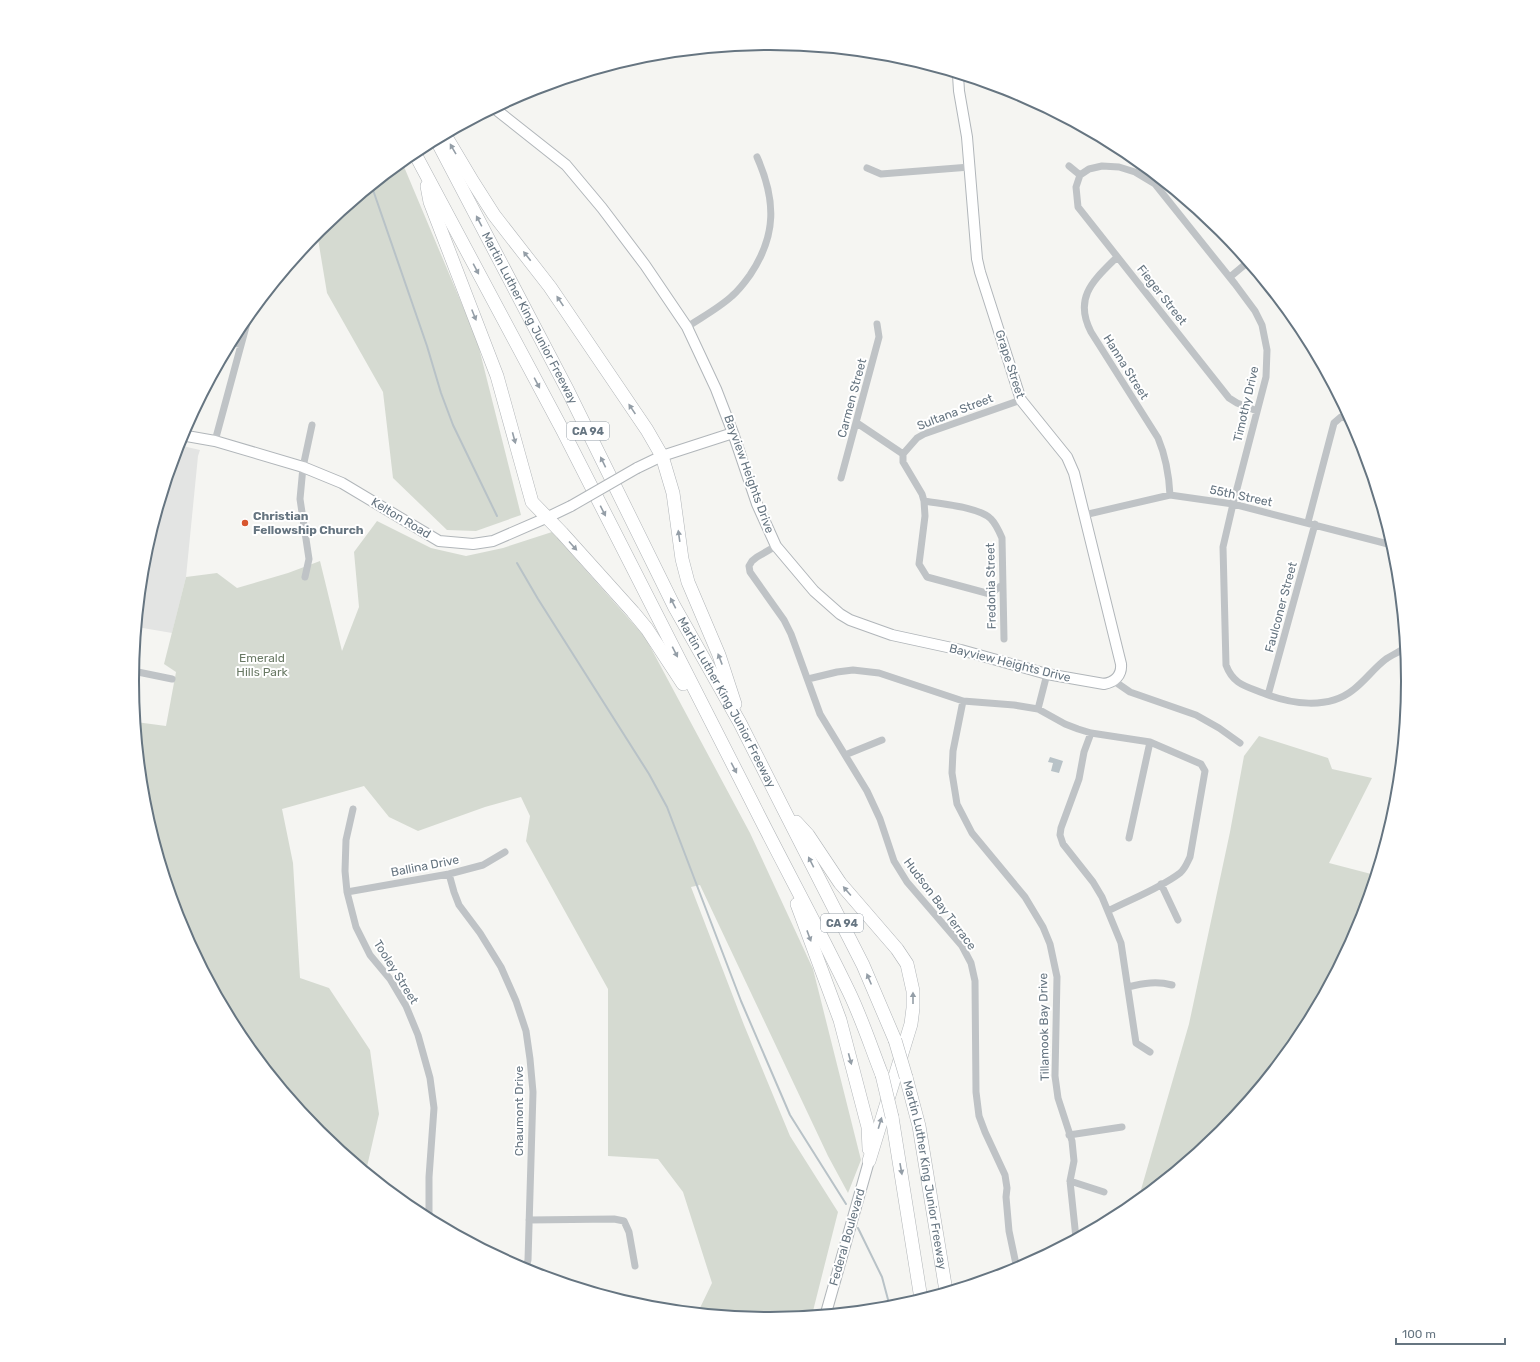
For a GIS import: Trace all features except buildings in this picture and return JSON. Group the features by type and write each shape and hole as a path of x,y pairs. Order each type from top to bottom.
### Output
{"highway":[{"path":"447,140 494,215 550,287 647,430 662,456 673,493 682,559 688,582 721,662 740,723"},
{"name":"Martin Luther King Junior Freeway","path":"439,144 568,391 674,606 740,723 863,965 895,1040 919,1126 945,1287"},
{"name":"Martin Luther King Junior Freeway","path":"417,158 563,431 751,800 780,860 805,903 849,993 882,1075 892,1117 920,1293"},
{"path":"424,173 430,202 497,376 532,502 562,533 647,629 716,733"},
{"path":"784,808 808,836 840,883 897,949 907,964 913,991 911,1024 869,1161"},
{"path":"780,860 840,1020 868,1127 869,1161"}],"street":[{"name":"Grape Street","path":"958,79 967,137 977,259 1020,400 1066,457 1074,473 1121,664 1120,674 1114,681"},
{"name":"Bayview Heights Drive","path":"499,112 566,165 602,208 646,265 687,327 716,389 734,433 757,504 776,546 814,591 840,614 850,620 892,635 961,650 1047,674 1104,684 1114,681"},
{"path":"687,327 732,296 744,284 758,263 770,229 770,206 765,177 757,157"},
{"path":"1069,166 1080,175"},
{"name":"Timothy Drive","path":"1080,175 1089,169 1102,166 1119,167 1135,172 1155,184 1230,277 1255,311 1262,325 1266,341 1266,377 1232,504 1223,547 1226,664 1230,674 1237,683 1268,695 1295,702 1325,703 1337,699 1352,691 1387,659 1400,651"},
{"path":"867,168 881,174 970,167"},
{"name":"Fieger Street","path":"1080,175 1076,194 1078,206 1229,398 1257,411"},
{"name":"Hanna Street","path":"1117,256 1099,274 1090,286 1084,306 1086,320 1091,332 1158,438 1164,454 1170,481 1170,495"},
{"path":"1230,277 1244,265"},
{"name":"Carmen Street","path":"841,478 879,337 878,324"},
{"path":"215,441 245,330"},
{"path":"237,344 241,345"},
{"name":"Sultana Street","path":"903,454 917,438 924,434 1020,400"},
{"name":"Faulconer Street","path":"1268,695 1311,523 1334,422 1341,416 1342,416"},
{"path":"857,423 903,454 903,462 922,494 925,516 919,564 924,575 990,594 1002,585"},
{"path":"305,578 309,559 300,499 303,467 312,426"},
{"name":"Kelton Road","path":"189,436 215,441 303,467 342,483 439,541 473,544 493,541 546,518 571,506 637,468 662,456 734,433"},
{"name":"55th Street","path":"1084,515 1170,495 1232,504 1385,543"},
{"name":"Fredonia Street","path":"924,501 979,511 986,514 997,526 1002,538 1004,639"},
{"name":"Hudson Bay Terrace","path":"776,546 752,561 749,566 750,572 784,620 792,634 820,714 867,791 880,819 894,861 907,882 962,946 971,963 975,981 976,1092 979,1116 1005,1175 1008,1188 1006,1197 1009,1231 1016,1262"},
{"path":"808,679 837,672 867,671 879,673 963,701 1014,705 1038,709 1065,724 1090,733 1150,742 1201,764 1205,770 1190,857 1186,865 1180,872 1161,884 1108,911"},
{"path":"139,672 172,679"},
{"path":"1038,709 1047,674"},
{"path":"1114,681 1130,692 1196,715 1219,728 1240,743"},
{"name":"Tillamook Bay Drive","path":"963,701 952,762 952,773 957,804 972,833 1025,898 1043,927 1050,944 1057,978 1054,1076 1058,1098 1072,1141 1074,1160 1070,1181 1075,1232"},
{"path":"1090,733 1084,752 1079,779 1061,828 1060,835 1063,844 1093,882 1108,911 1121,943 1136,1043 1150,1052"},
{"path":"845,756 882,740"},
{"path":"1129,838 1150,742"},
{"name":"Tooley Street","path":"353,809 346,844 345,871 347,892 356,927 370,955 390,979 406,1006 418,1035 427,1064 434,1108 429,1177 429,1212"},
{"name":"Ballina Drive","path":"347,892 449,874 483,865 505,852"},
{"name":"Chaumont Drive","path":"449,874 459,905 480,932 501,967 516,1001 526,1031 530,1059 532,1092 527,1263"},
{"path":"1161,884 1178,920"},
{"path":"1128,987 1163,982 1172,985"},
{"path":"1069,1135 1122,1127"},
{"name":"Federal Boulevard","path":"827,1309 869,1161"},
{"path":"1070,1181 1104,1192"},
{"path":"529,1220 614,1219 624,1221 630,1232 635,1266"}],"shaded area":[{"path":"184,446 200,450 198,456 186,577 172,633 141,628 144,599 151,558 172,478"},
{"path":"1050,757 1063,761 1059,773 1051,771 1053,763 1048,762"}],"green space":[{"path":"404,167 477,340 521,515 476,531 447,530 393,478 383,392 327,293 318,241 354,207"},
{"name":"Emerald Hills Park","path":"377,521 431,548 466,556 503,548 552,532 645,637 750,833 813,969 861,1160 848,1193 828,1156 700,885 691,887 744,1025 790,1136 838,1212 813,1311 770,1312 729,1311 700,1308 712,1283 683,1192 658,1159 608,1156 608,989 526,841 530,816 521,797 485,807 418,831 389,817 364,786 282,809 293,863 300,978 329,988 370,1050 379,1114 367,1166 324,1127 296,1097 269,1065 245,1032 204,960 172,884 151,804 144,763 140,723 166,726 176,672 164,664 186,577 217,573 237,588 288,573 320,561 342,651 359,607 354,552"},
{"path":"1259,736 1328,758 1332,769 1372,778 1329,863 1371,874 1353,922 1336,960 1295,1032 1271,1065 1216,1127 1186,1155 1140,1192 1189,1024 1230,832 1244,756"}],"waterway":[{"path":"373,191 453,425 497,516"},
{"path":"517,563 538,599 649,774 667,807 741,1001 790,1115 846,1204"},
{"path":"858,1228 882,1277 888,1301"}],"place":[{"name":"Christian Fellowship Church","path":"245,523"}]}
